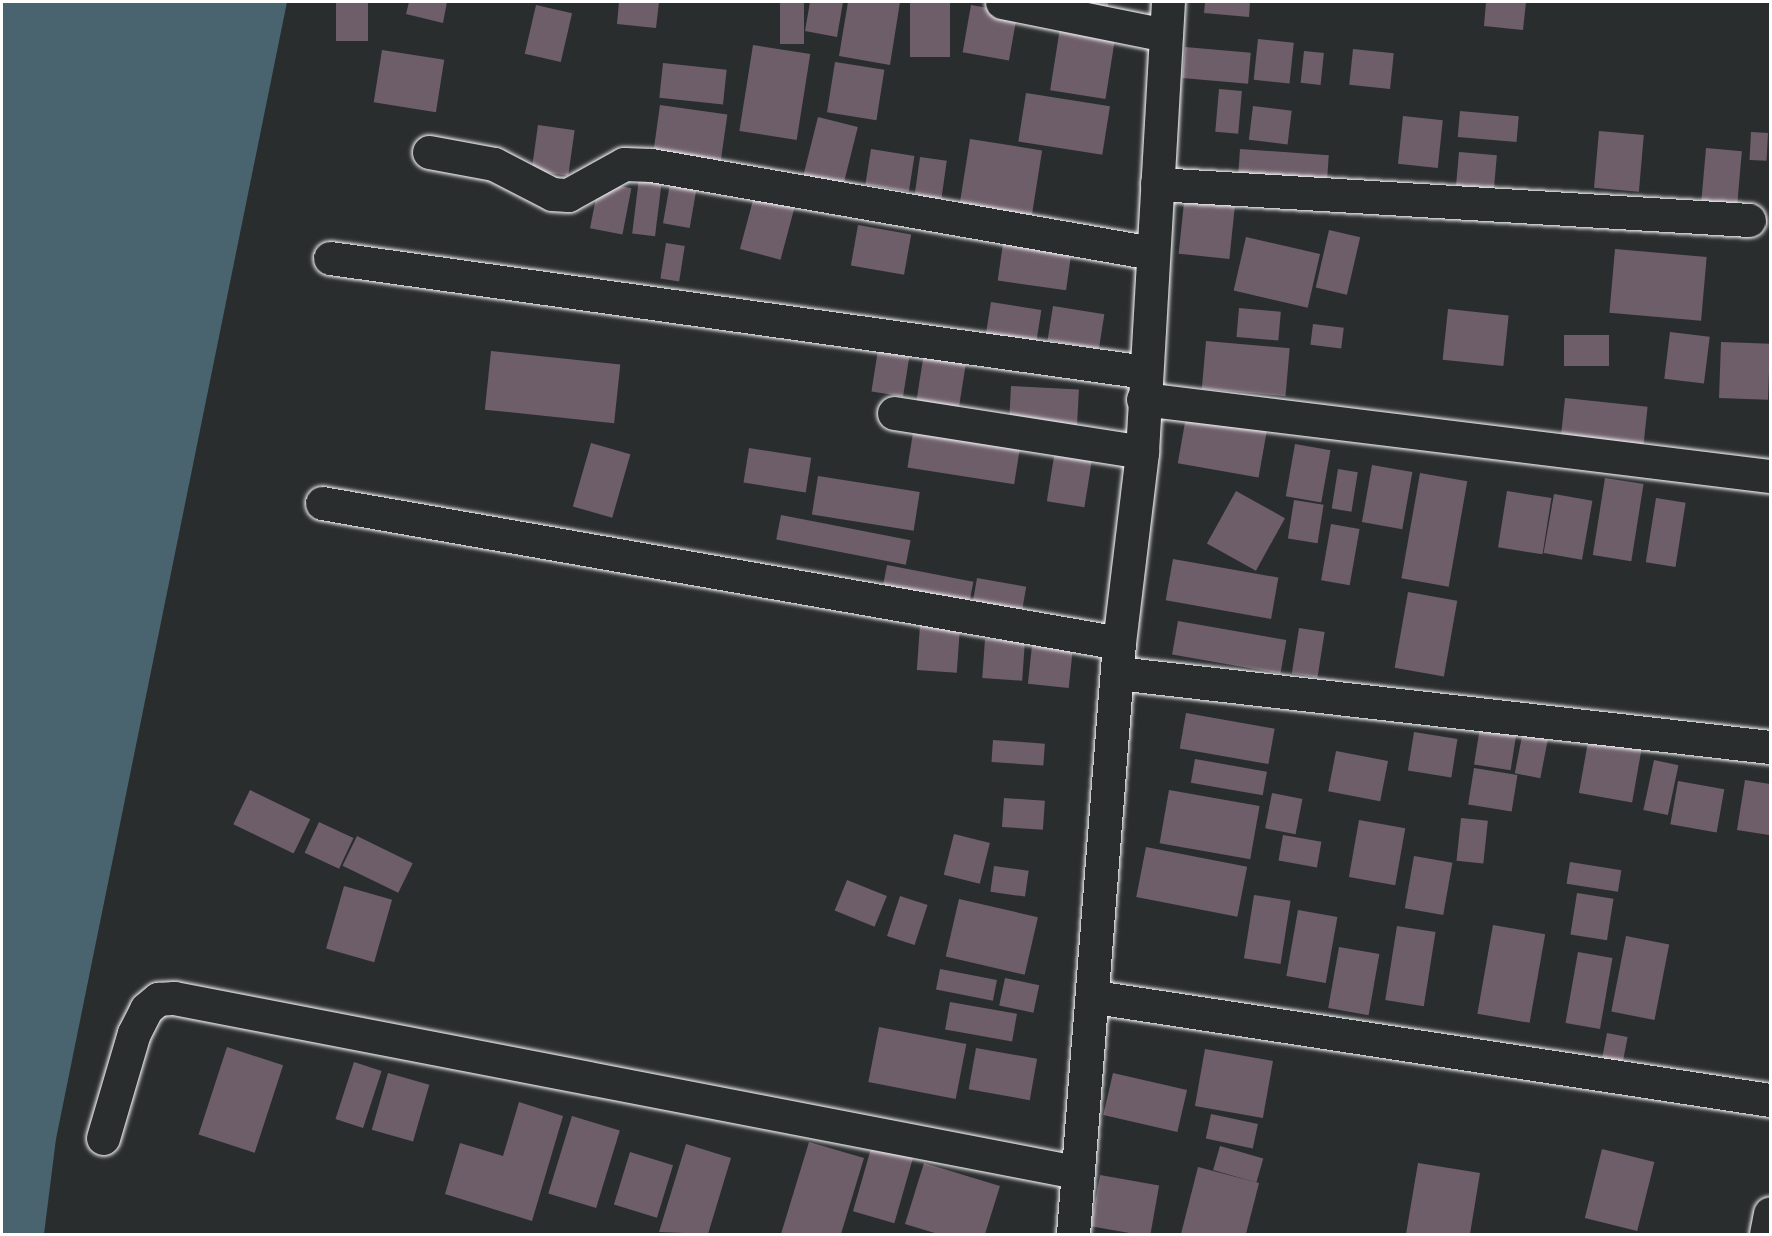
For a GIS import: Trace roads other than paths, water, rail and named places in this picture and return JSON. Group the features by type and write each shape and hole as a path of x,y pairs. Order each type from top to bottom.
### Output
{"street":[{"path":"1002,2 1165,34"},
{"path":"1073,1234 1076,1172 1095,997 1118,658 1142,452 1144,386 1168,2"},
{"path":"429,152 494,165 552,194 568,195 624,164 651,165 1152,253"},
{"path":"1157,184 1749,220"},
{"path":"330,258 1144,386 1770,476"},
{"path":"894,413 1142,452"},
{"path":"322,503 1118,658 1770,747"},
{"path":"1095,997 1770,1100"},
{"path":"103,1138 134,1033 146,1009 158,999 174,998 1076,1172"},
{"path":"1766,1234 1770,1213"}],"water":[{"path":"2,2 287,2 56,1139 44,1234 2,1234"}]}
